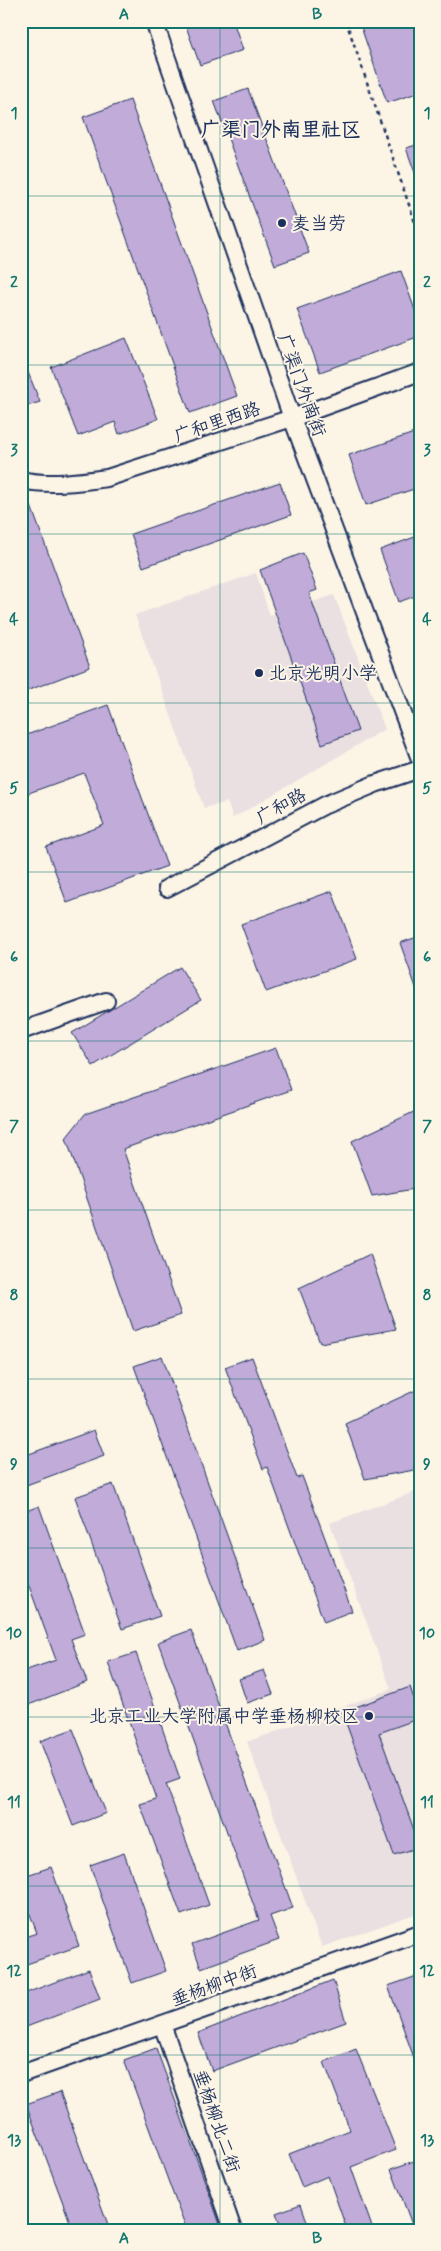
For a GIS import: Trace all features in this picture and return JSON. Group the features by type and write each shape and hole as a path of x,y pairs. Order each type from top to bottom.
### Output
{"street":[{"name":"广渠门外南街","path":"154,21 292,418 420,759"},
{"name":"广和里西路","path":"21,480 36,483 79,482 107,478 292,418 420,372"},
{"name":"广和路","path":"167,888 260,841 325,805 375,784 420,769"},
{"path":"21,1031 106,1001"},
{"name":"垂杨柳中街","path":"21,2074 420,1933"},
{"name":"垂杨柳北二街","path":"162,2024 233,2230"}],"path":[{"path":"346,21 420,237"}],"shaded area":[{"name":"北京光明小学","path":"256,573 270,616 334,595 385,729 233,818 227,802 204,808 135,615"},
{"name":"北京工业大学附属中学垂杨柳校区","path":"420,1490 420,1912 322,1947 247,1742 391,1689 330,1523"}],"building":[{"path":"184,21 233,21 243,50 200,65"},
{"path":"359,21 420,21 420,92 387,103"},
{"path":"248,89 309,253 275,265 214,101"},
{"path":"130,100 237,396 190,413 83,117"},
{"path":"420,144 420,181 418,181 406,148"},
{"path":"401,271 420,324 420,336 320,372 297,309"},
{"path":"126,338 158,419 119,434 115,422 78,436 51,367"},
{"path":"21,355 40,402 21,408"},
{"path":"420,431 420,487 366,505 349,455"},
{"path":"280,482 291,515 143,567 131,534"},
{"path":"31,506 90,667 21,693 21,628 28,626 21,608 21,510"},
{"path":"420,535 420,594 399,602 380,550"},
{"path":"303,553 317,590 309,593 358,731 322,744 260,570"},
{"path":"108,705 167,866 67,903 46,847 104,825 84,773 26,794 21,782 21,737"},
{"path":"332,891 357,959 266,992 241,924"},
{"path":"420,936 420,993 418,993 400,943"},
{"path":"180,967 201,1000 93,1066 72,1033"},
{"path":"276,1048 291,1090 123,1149 181,1315 133,1331 66,1138 85,1114"},
{"path":"420,1109 420,1188 372,1196 352,1141"},
{"path":"370,1254 396,1329 320,1343 299,1288"},
{"path":"162,1356 265,1640 237,1651 134,1366"},
{"path":"252,1357 297,1478 302,1476 352,1611 324,1622 267,1467 263,1469 225,1367"},
{"path":"416,1390 420,1402 420,1469 365,1479 345,1423"},
{"path":"94,1430 104,1456 21,1487 21,1457"},
{"path":"113,1484 160,1616 122,1629 75,1497"},
{"path":"39,1506 85,1634 71,1639 87,1682 21,1708 21,1672 56,1660 21,1564 21,1513"},
{"path":"191,1630 293,1908 270,1916 279,1940 201,1968 192,1944 259,1920 158,1642"},
{"path":"136,1653 180,1779 166,1784 209,1905 181,1915 140,1804 156,1799 108,1662"},
{"path":"264,1670 273,1694 247,1703 239,1679"},
{"path":"410,1687 420,1718 379,1733 414,1830 420,1828 420,1847 394,1855 342,1712"},
{"path":"73,1729 106,1813 73,1826 40,1741"},
{"path":"124,1853 166,1971 132,1983 90,1865"},
{"path":"51,1867 79,1946 21,1966 21,1938 37,1933 21,1890 21,1877"},
{"path":"89,1969 100,1999 21,2029 21,1995"},
{"path":"420,1975 420,2069 418,2069 388,1986"},
{"path":"333,1980 346,2022 212,2071 198,2033"},
{"path":"156,2048 222,2230 187,2230 124,2060"},
{"path":"356,2049 396,2150 351,2167 373,2230 347,2230 328,2176 302,2187 289,2154 350,2130 324,2062"},
{"path":"60,2092 110,2230 73,2230 26,2104"},
{"path":"414,2161 420,2178 420,2230 414,2230 391,2169"},
{"path":"301,2204 310,2230 282,2230 276,2213"}],"place":[{"name":"麦当劳","path":"282,223"},
{"name":"北京光明小学","path":"259,673"},
{"name":"北京工业大学附属中学垂杨柳校区","path":"369,1716"}],"district":[{"name":"广渠门外南里社区","path":"281,129"}]}
